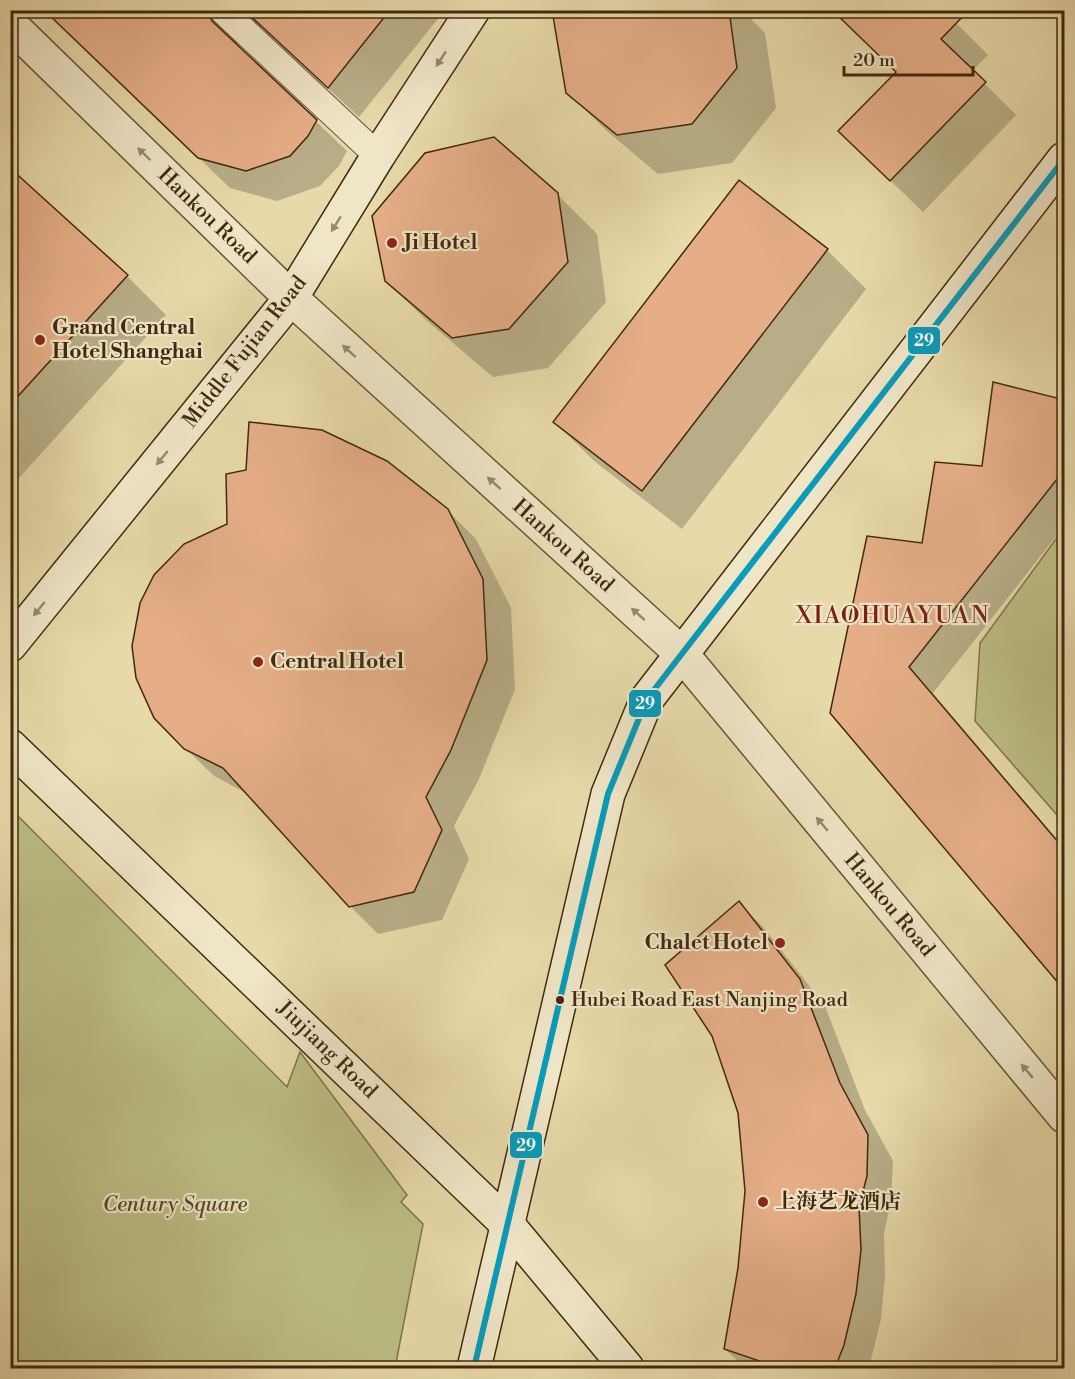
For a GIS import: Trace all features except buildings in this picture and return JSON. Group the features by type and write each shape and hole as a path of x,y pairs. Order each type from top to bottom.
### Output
{"street":[{"name":"Middle Fujian Road","path":"10,645 291,298 378,156 473,10"},
{"name":"Hankou Road","path":"10,24 291,298 681,653 1065,1116"},
{"path":"474,1368 608,794 647,699 1065,159"},
{"name":"Jiujiang Road","path":"10,746 508,1225 627,1368"}],"lane":[{"path":"222,10 378,156"}],"green space":[{"path":"1064,528 1064,823 975,721 980,643"},
{"name":"Century Square","path":"11,809 287,1087 300,1052 407,1195 401,1202 423,1224 395,1368 11,1368"}],"transit line":[{"name":"29","path":"474,1368 608,794 647,699 1064,159"}],"place":[{"name":"Ji Hotel","path":"392,243"},
{"name":"Grand Central Hotel Shanghai","path":"40,340"},
{"name":"Central Hotel","path":"258,662"},
{"name":"Chalet Hotel","path":"780,943"},
{"name":"Hubei Road East Nanjing Road","path":"560,1000"},
{"name":"上海艺龙酒店","path":"763,1202"}],"district":[{"name":"XIAOHUAYUAN","path":"893,616"}]}
